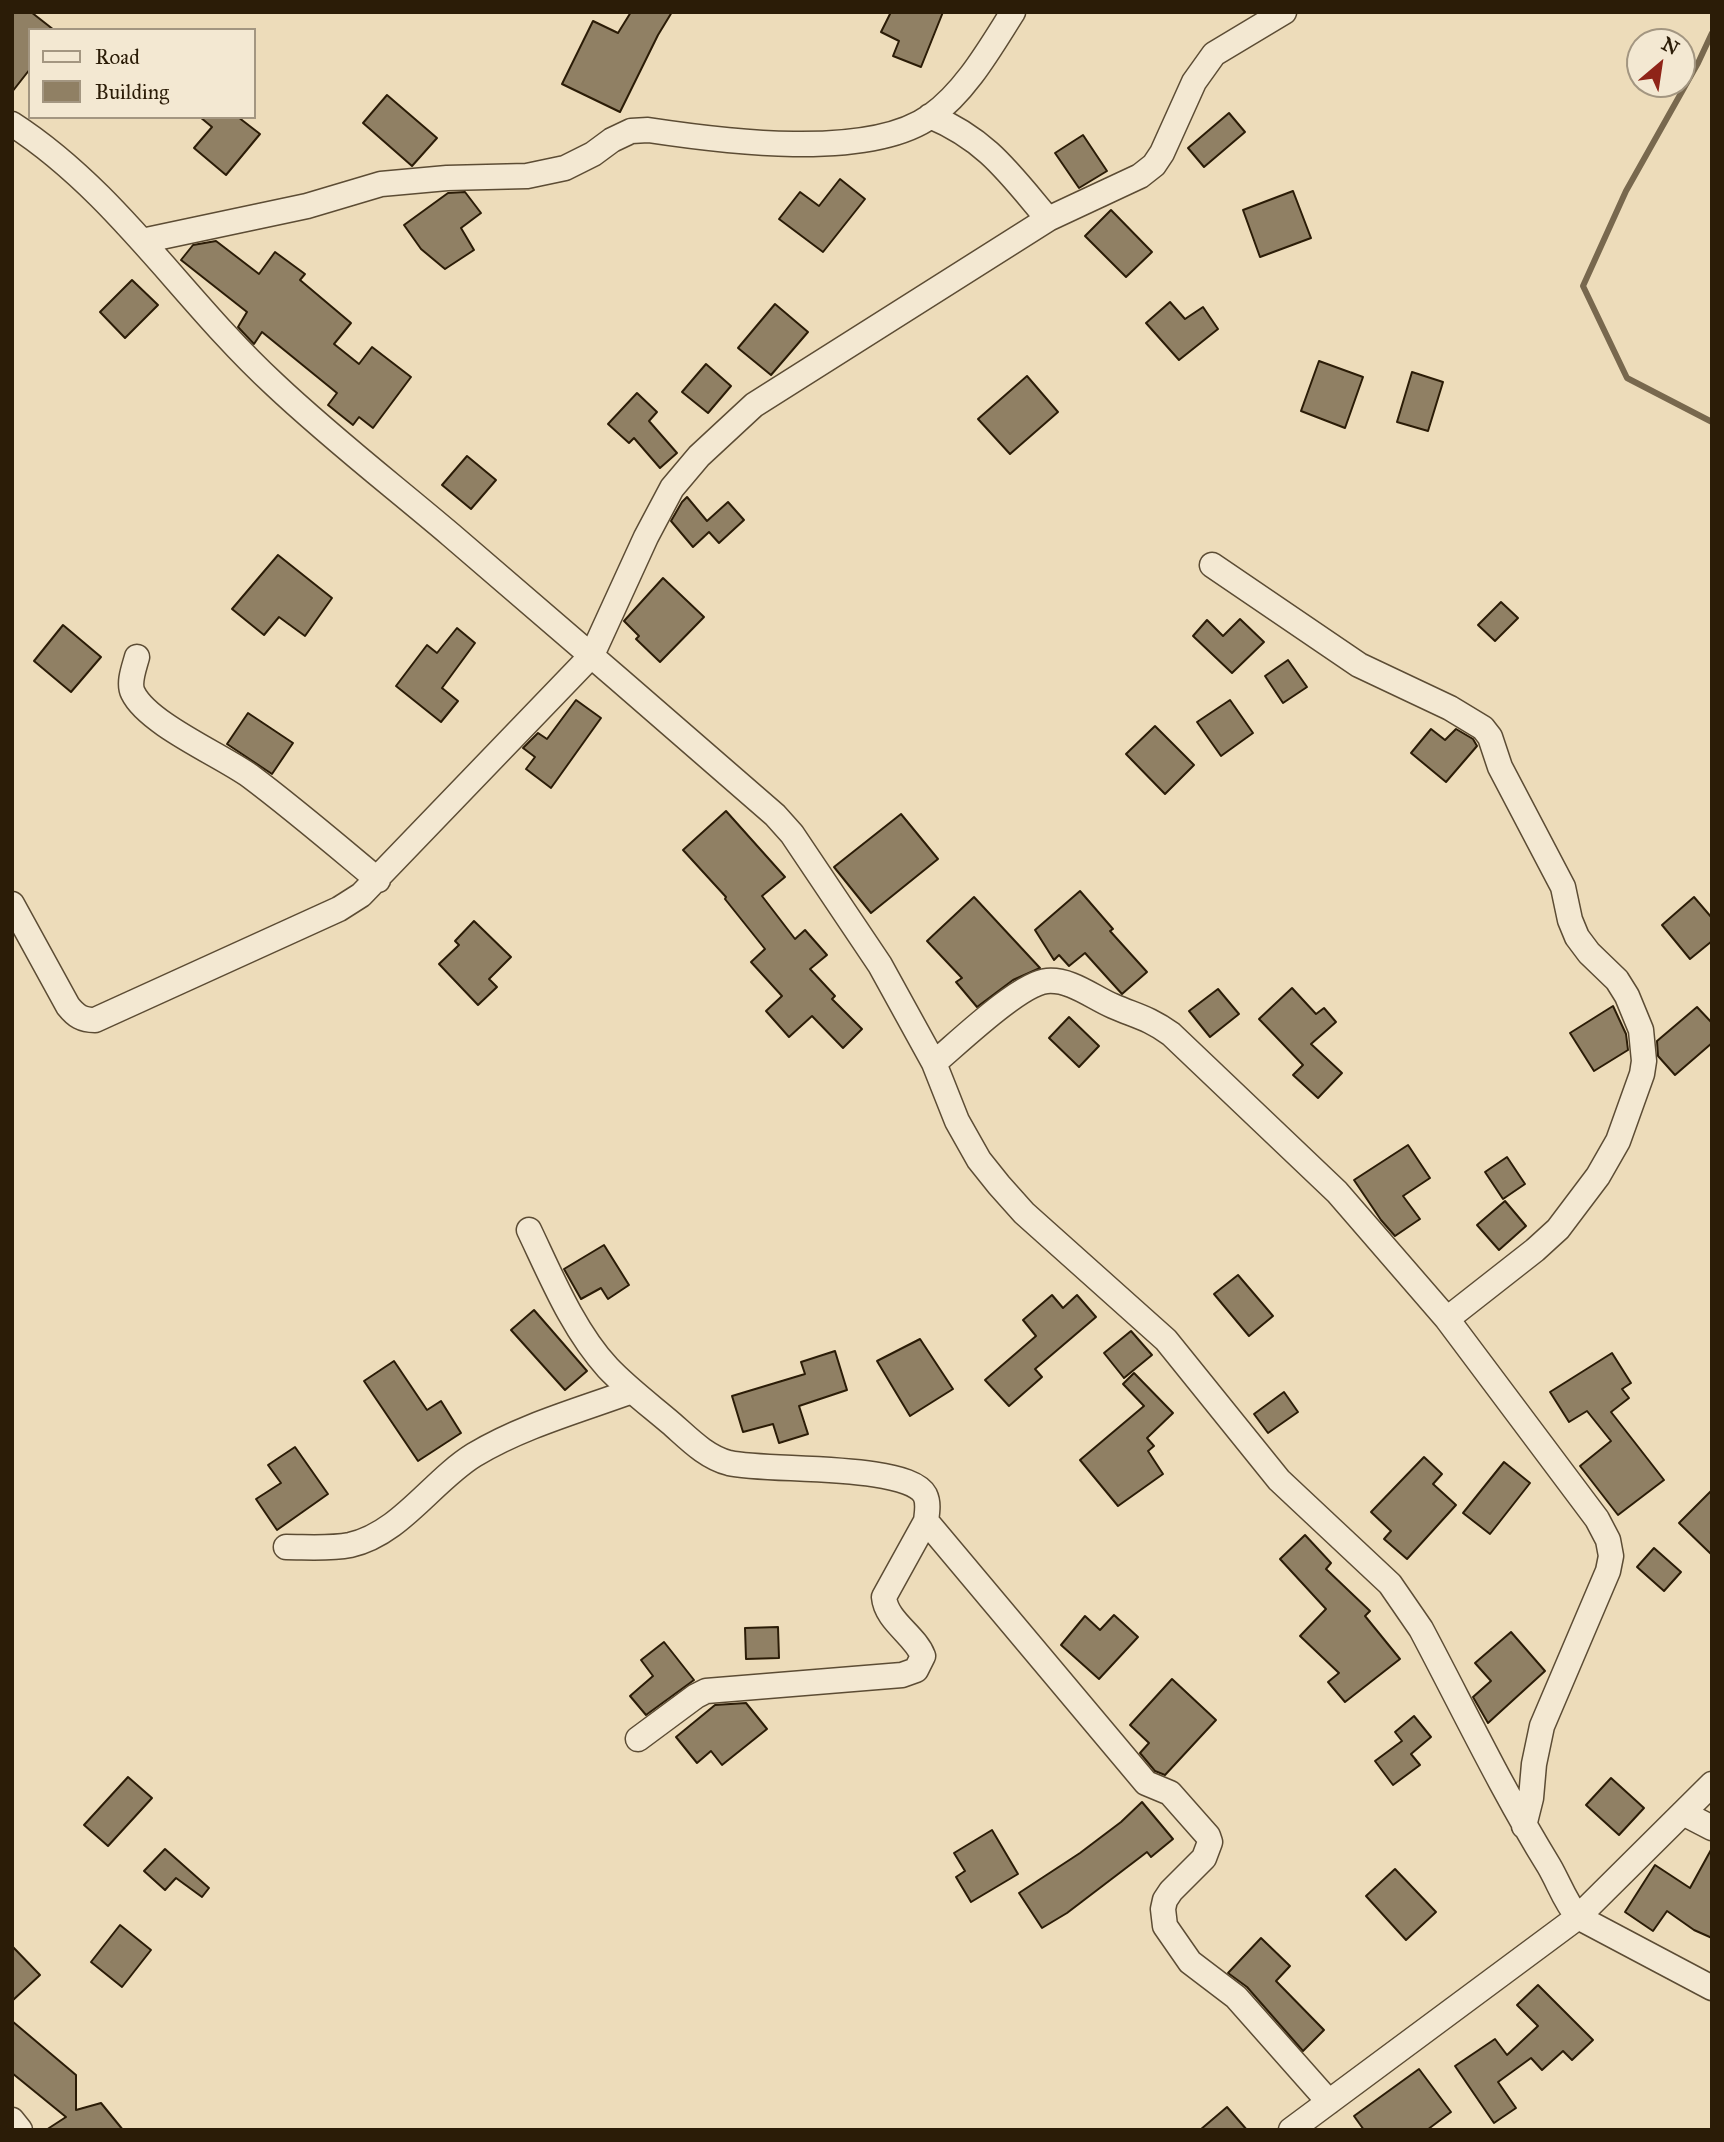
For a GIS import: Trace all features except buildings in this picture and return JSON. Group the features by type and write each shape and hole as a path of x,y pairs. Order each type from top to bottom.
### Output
{"street":[{"path":"142,242 307,206 381,184 447,178 527,176 565,168 631,131 648,130 778,145 877,137 905,129 930,116 956,93 1013,12"},
{"path":"12,904 68,1006 85,1020 95,1020 339,909 361,895 592,655 659,512 672,488 699,456 754,405 1048,219 1140,176 1162,153 1194,82 1214,54 1284,12"},
{"path":"930,116 954,126 977,141 1001,164 1048,219"},
{"path":"18,134 62,161 142,242 208,318 276,386 775,815 792,834 880,965 934,1063 957,1121 979,1160 1024,1213 1166,1340 1279,1480 1390,1584 1422,1629 1524,1826 1578,1917 1712,1988"},
{"path":"1212,565 1359,665 1450,708 1483,729 1490,737 1500,767 1563,887 1570,920 1577,937 1589,953 1617,980 1641,1030 1644,1061 1642,1074 1618,1141 1598,1176 1558,1229 1447,1319"},
{"path":"137,657 131,680 132,692 147,710 248,776 378,880"},
{"path":"934,1063 1017,995 1032,985 1048,981 1066,983 1113,1006 1142,1016 1171,1034 1337,1192 1447,1319 1597,1519 1608,1540 1611,1556 1603,1587 1542,1726 1524,1826"},
{"path":"529,1230 554,1282 589,1342 608,1367 632,1391 707,1454 727,1463 885,1475 903,1479 925,1494 928,1507 926,1521 884,1597 891,1614 920,1649 923,1656 916,1670 902,1675 706,1692 696,1696 638,1739"},
{"path":"286,1547 333,1547 372,1537 393,1524 454,1469 475,1455 505,1440 632,1391"},
{"path":"926,1521 1146,1783 1170,1793 1208,1836 1209,1849 1204,1858 1171,1891 1166,1900 1163,1909 1165,1926 1190,1962 1237,1997 1329,2102"},
{"path":"1291,2130 1578,1917 1712,1784"},
{"path":"1683,1813 1712,1828"},
{"path":"12,2120 20,2130"}],"waterway":[{"path":"1712,33 1626,191 1583,286 1627,378 1712,422"}]}
